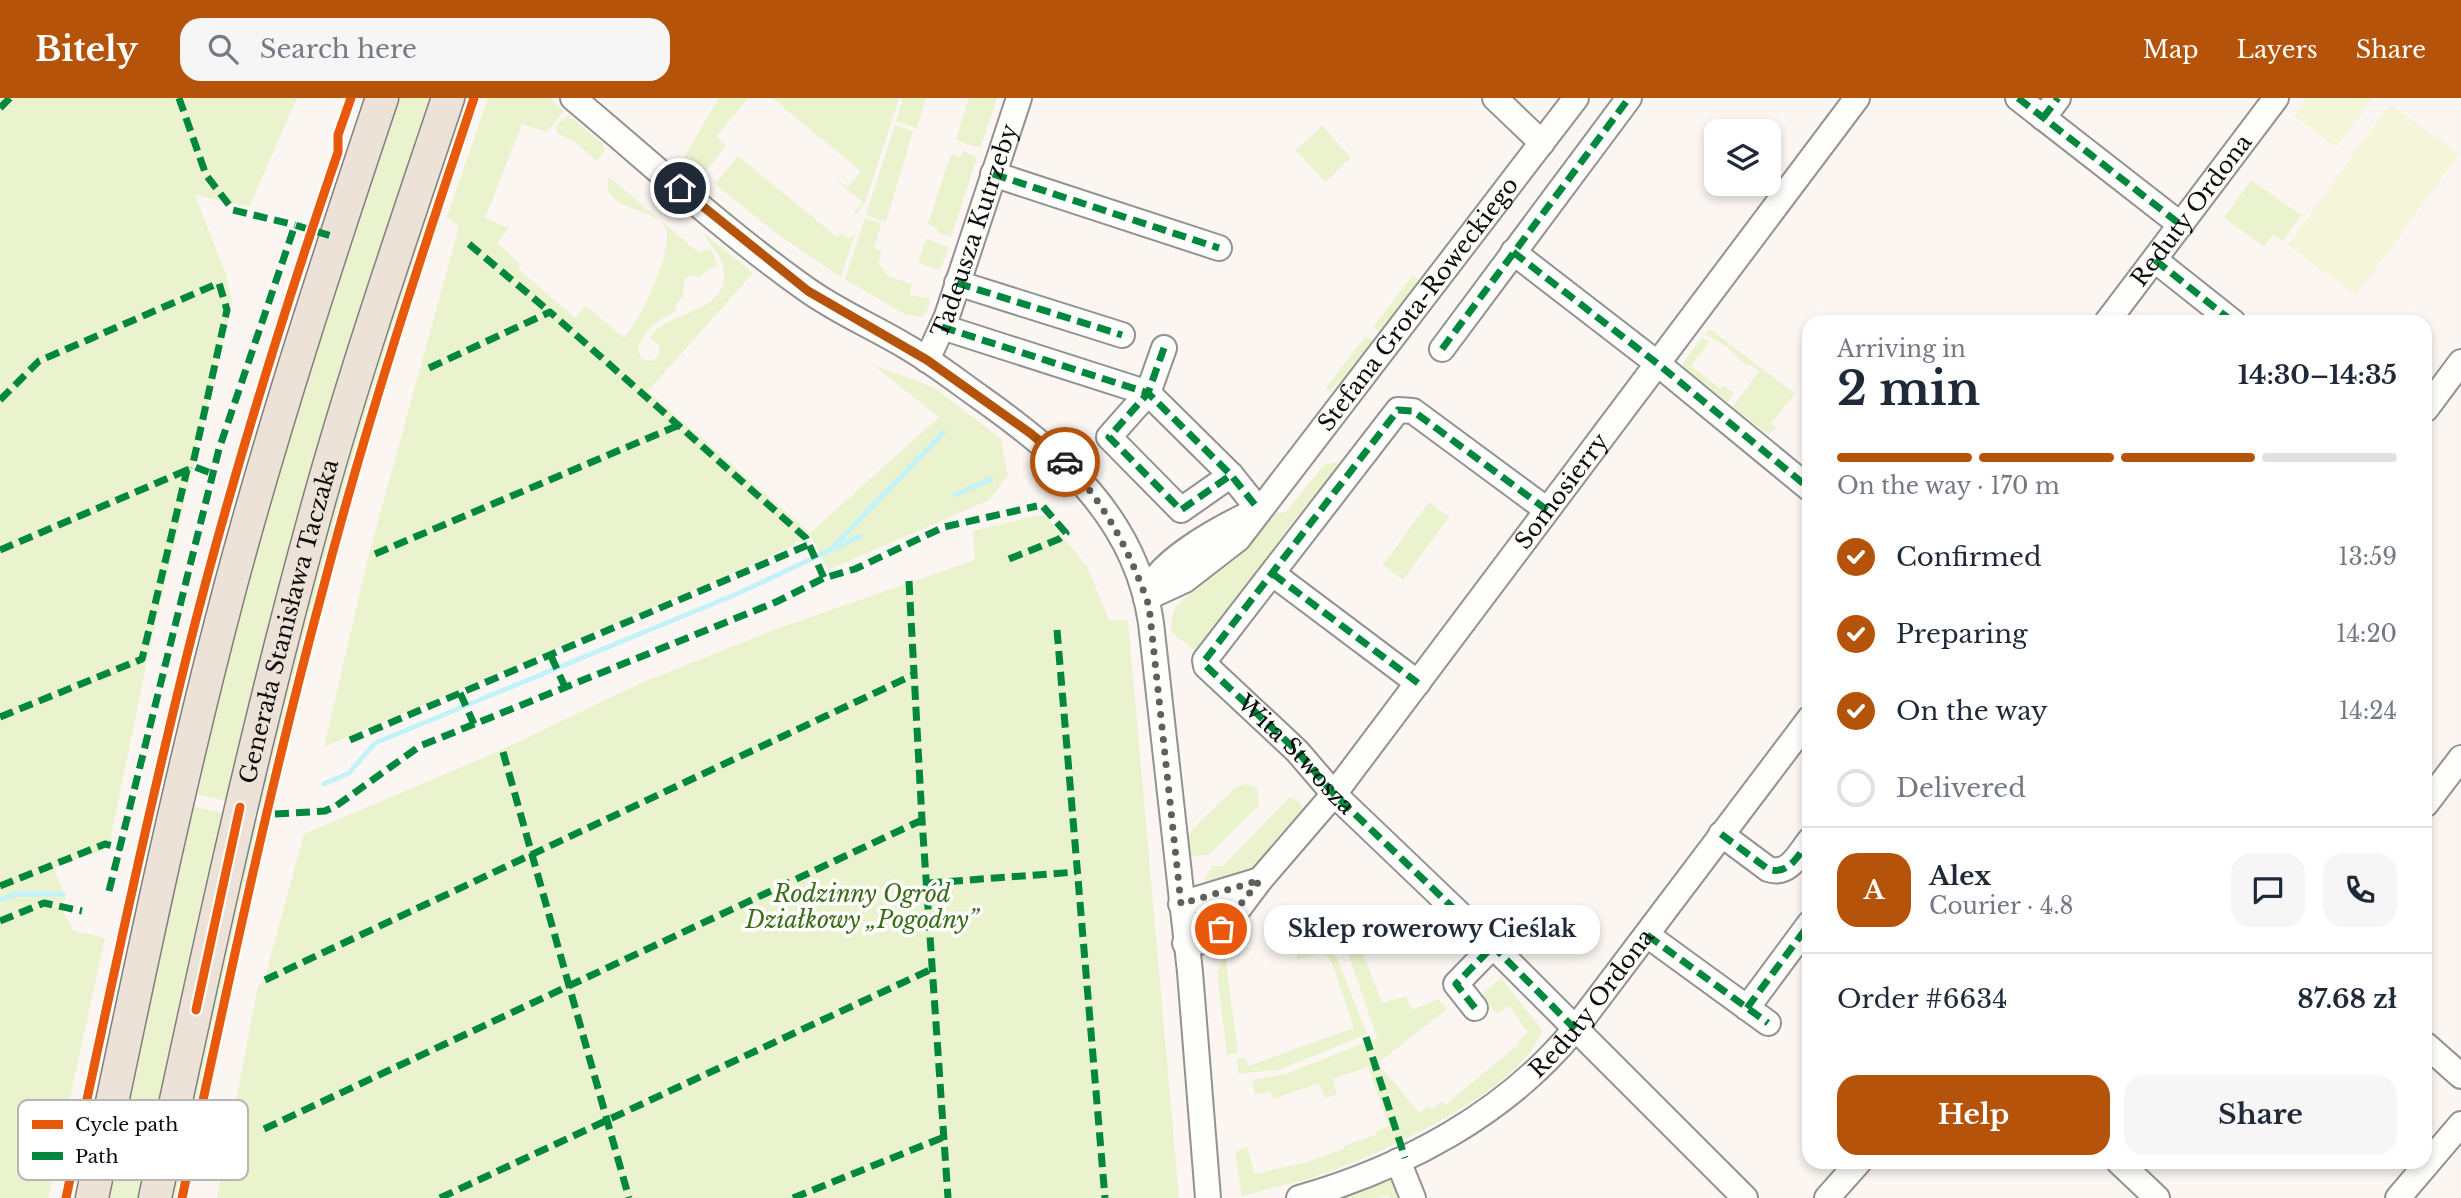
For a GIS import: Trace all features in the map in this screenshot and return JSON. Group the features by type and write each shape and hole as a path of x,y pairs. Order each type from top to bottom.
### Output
{"main road":[{"path":"113,1100 179,794 231,586 289,381 382,98"},
{"name":"Generała Stanisława Taczaka","path":"176,1100 239,813 318,504 359,367 448,98"},
{"path":"92,1198 96,1180"},
{"name":"Generała Stanisława Taczaka","path":"155,1198 159,1180"}],"street":[{"path":"573,98 788,276 837,309 927,360 1057,454 1085,484 1127,541 1143,550 1165,555 1182,553"},
{"name":"Tadeusza Kutrzeby","path":"927,360 942,327 1018,98"},
{"path":"1495,98 1542,143"},
{"name":"Stefana Grota-Roweckiego","path":"1146,598 1171,589 1223,553 1576,98"},
{"name":"Stefana Grota-Roweckiego","path":"1442,349 1629,98"},
{"name":"Somosierry","path":"1185,943 1204,941 1221,929 1334,794 1857,98"},
{"path":"2018,98 2181,225"},
{"path":"2043,118 2058,98"},
{"name":"Reduty Ordona","path":"2113,315 2276,98"},
{"path":"993,174 1219,248"},
{"name":"Stefana Grota-Roweckiego","path":"1513,252 1658,364 1802,482"},
{"path":"2155,260 2224,315"},
{"path":"957,283 1122,335"},
{"path":"942,327 1148,393 1231,475 1259,510"},
{"path":"1164,348 1148,393 1109,437 1181,510 1231,475"},
{"path":"2432,401 2461,362"},
{"name":"Wita Stwosza","path":"1547,510 1412,411 1398,410 1205,660 1206,666 1297,751 1334,794 1493,946 1745,1198"},
{"name":"Stefana Grota-Roweckiego","path":"1146,598 1154,580 1182,553 1259,510"},
{"path":"1116,528 1131,557 1146,598 1181,904 1208,1198"},
{"path":"1273,574 1418,683"},
{"name":"Reduty Ordona","path":"1299,1198 1398,1161 1451,1134 1506,1095 1544,1062 1575,1029 1802,728"},
{"path":"2432,796 2461,758"},
{"path":"1721,834 1776,872 1789,867 1802,850"},
{"path":"1181,904 1260,880"},
{"path":"1647,934 1768,1023"},
{"path":"1747,1008 1802,934"},
{"path":"1475,1008 1452,988 1493,946"},
{"path":"2432,1050 2461,1076"},
{"path":"2432,1158 2461,1124"},
{"path":"1398,1161 1413,1198"},
{"path":"1827,1198 1853,1169"},
{"path":"2126,1169 2157,1198"},
{"path":"2398,1198 2423,1169"}],"green space":[{"path":"0,98 297,98 249,207 195,195 226,275 232,302 147,660 109,848 54,868 66,899 53,906 62,909 73,930 105,938 69,1100 18,1100 18,1180 52,1180 48,1198 0,1198"},
{"path":"394,98 437,98 232,802 191,793 288,426"},
{"path":"460,98 470,98 344,497 263,807 254,805 333,493"},
{"path":"488,98 550,98 564,111 547,132 522,124 485,218 509,228 497,243 521,265 518,269 575,318 586,306 624,338 639,316 655,283 666,248 667,235 664,225 612,196 608,188 609,177 699,253 706,249 712,251 718,267 710,268 699,277 693,275 685,278 683,296 675,305 677,311 658,322 643,338 638,352 642,359 653,361 659,355 660,345 649,338 658,329 708,303 717,295 723,284 723,264 705,234 753,273 648,391 810,533 939,417 873,365 933,387 1001,439 1008,475 989,500 828,570 810,534 800,543 797,540 792,546 740,570 324,747 369,554 459,227 447,217"},
{"path":"719,98 748,98 716,137 726,146 703,175 683,159"},
{"path":"772,98 899,98 865,203 856,214 854,212 863,202 835,180 848,187 861,171"},
{"path":"903,98 926,98 917,128 896,121"},
{"path":"969,98 997,98 980,148 956,140"},
{"path":"2306,98 2372,98 2337,147 2294,116"},
{"path":"2390,104 2459,154 2356,295 2288,245"},
{"path":"568,115 603,144 605,150 597,161 574,141 558,134 556,126"},
{"path":"895,125 913,131 886,222 866,215"},
{"path":"1322,126 1351,158 1325,182 1296,150"},
{"path":"963,151 977,157 951,237 937,232 938,228 928,224 951,154 961,157"},
{"path":"738,156 837,237 841,233 849,239 855,233 841,277 780,236 715,184"},
{"path":"2251,180 2301,215 2283,241 2273,234 2264,246 2224,218"},
{"path":"865,218 881,224 874,248 882,251 878,263 889,277 912,284 909,295 931,299 927,311 921,317 906,315 845,279"},
{"path":"926,239 949,247 940,270 918,263"},
{"path":"1413,275 1423,284 1384,335 1373,327"},
{"path":"1710,329 1795,394 1771,423 1776,427 1769,435 1733,407 1759,371 1750,364 1747,366 1727,347 1705,334"},
{"path":"1366,336 1377,344 1330,391 1326,388"},
{"path":"1702,337 1709,342 1691,366 1721,389 1724,386 1734,394 1728,402 1681,366"},
{"path":"1335,462 1343,466 1292,523 1266,558 1273,564 1200,654 1172,633 1174,612 1185,597 1197,588 1193,581 1269,514 1286,512 1324,465"},
{"path":"1429,502 1449,517 1403,580 1383,565"},
{"name":"Rodzinny Ogród Działkowy „Pogodny”","path":"1039,515 1046,517 1087,566 1109,620 1128,620 1179,1198 217,1198 220,1180 248,1180 248,1100 236,1100 258,987 265,977 304,834 497,752 639,684 779,628 975,560 973,531"},
{"path":"1245,784 1257,788 1259,805 1209,855 1191,856 1186,841 1192,830 1236,787"},
{"path":"1290,797 1300,802 1304,812 1257,869 1210,887 1204,879 1213,866 1223,866"},
{"path":"189,806 228,814 166,1100 126,1100"},
{"path":"250,818 260,820 199,1100 188,1100"},
{"path":"1292,941 1326,949 1337,958 1367,1034 1281,1069 1238,1074 1237,1059 1245,1058 1248,1066 1354,1028 1332,963 1324,952 1298,960"},
{"path":"1361,948 1382,1003 1406,996 1412,1010 1438,999 1447,1009 1378,1063 1419,1113 1429,1106 1433,1109 1442,1101 1445,1105 1519,1044 1518,1041 1528,1032 1509,1006 1497,1014 1481,995 1501,978 1542,1030 1530,1052 1510,1073 1483,1094 1420,1132 1334,1170 1242,1196 1235,1152 1247,1147 1255,1174 1307,1162 1344,1149 1344,1146 1377,1134 1376,1131 1389,1126 1368,1067 1333,1079 1337,1094 1325,1098 1319,1083 1273,1099 1270,1091 1255,1095 1252,1080 1285,1074 1377,1038 1348,953"},
{"path":"1225,956 1238,1053 1227,1055 1217,972"},
{"path":"1398,1178 1406,1198 1389,1198 1388,1195 1379,1198 1339,1198"},
{"path":"109,1180 149,1180 145,1198 105,1198"},
{"path":"171,1180 181,1180 177,1198 167,1198"}],"waterway":[{"path":"834,546 944,432"},
{"path":"955,495 991,479"},
{"path":"324,784 349,773 375,743 739,593 860,536"},
{"path":"0,900 16,894 63,894"}],"marked path":[{"path":"0,108 10,98"},
{"path":"179,98 206,175 233,210 295,225"},
{"path":"1442,349 1629,98"},
{"path":"2018,98 2181,225"},
{"path":"2043,118 2058,98"},
{"path":"993,174 1219,248"},
{"path":"109,891 219,449 295,225 335,237"},
{"path":"469,244 550,312"},
{"path":"1513,252 1658,364 1802,482"},
{"path":"2155,260 2224,315"},
{"path":"0,400 39,361 219,283 227,310 192,468"},
{"path":"957,283 1122,335"},
{"path":"429,368 550,312 806,538 824,578"},
{"path":"942,327 1148,393 1231,475 1259,510"},
{"path":"1164,348 1148,393 1109,437 1181,510 1231,475"},
{"path":"1547,510 1413,411 1398,410 1205,660 1206,666 1297,751 1334,794 1493,946 1575,1029"},
{"path":"375,554 679,425"},
{"path":"0,717 142,659 187,470 195,467 213,474"},
{"path":"0,550 187,470"},
{"path":"1009,559 1059,539 1066,533 1040,503"},
{"path":"275,814 325,811 420,746 776,602 824,578 855,569 944,527 1037,506"},
{"path":"350,740 808,545"},
{"path":"1273,574 1418,683"},
{"path":"909,581 922,820 948,1198"},
{"path":"1057,630 1105,1198"},
{"path":"551,656 565,687"},
{"path":"265,980 913,675"},
{"path":"460,693 474,724"},
{"path":"503,752 629,1198"},
{"path":"264,1129 922,820"},
{"path":"1721,834 1768,869 1782,870 1802,850"},
{"path":"0,886 105,844 122,848"},
{"path":"928,883 1076,872"},
{"path":"0,921 44,903 82,911"},
{"path":"1747,1008 1802,934"},
{"path":"1647,935 1768,1023"},
{"path":"1475,1008 1456,984 1493,946"},
{"path":"440,1198 934,968"},
{"path":"1366,1037 1405,1158"},
{"path":"793,1198 944,1137"}],"cycle path":[{"path":"87,1100 171,719 204,588 258,400 338,152 338,135 351,98"},
{"path":"203,1100 267,814 324,585 376,401 474,98"},
{"path":"196,1010 240,807"},
{"path":"66,1198 70,1180"},
{"path":"182,1198 186,1180"}],"way so far":[{"path":"1065,462 1095,497 1121,537 1136,568 1149,606 1181,904 1260,880 1221,929"}],"place":[{"name":"Sklep rowerowy Cieślak","path":"1221,929"}],"route":[{"path":"680,188 808,291 927,360 1030,433 1065,462"}]}
